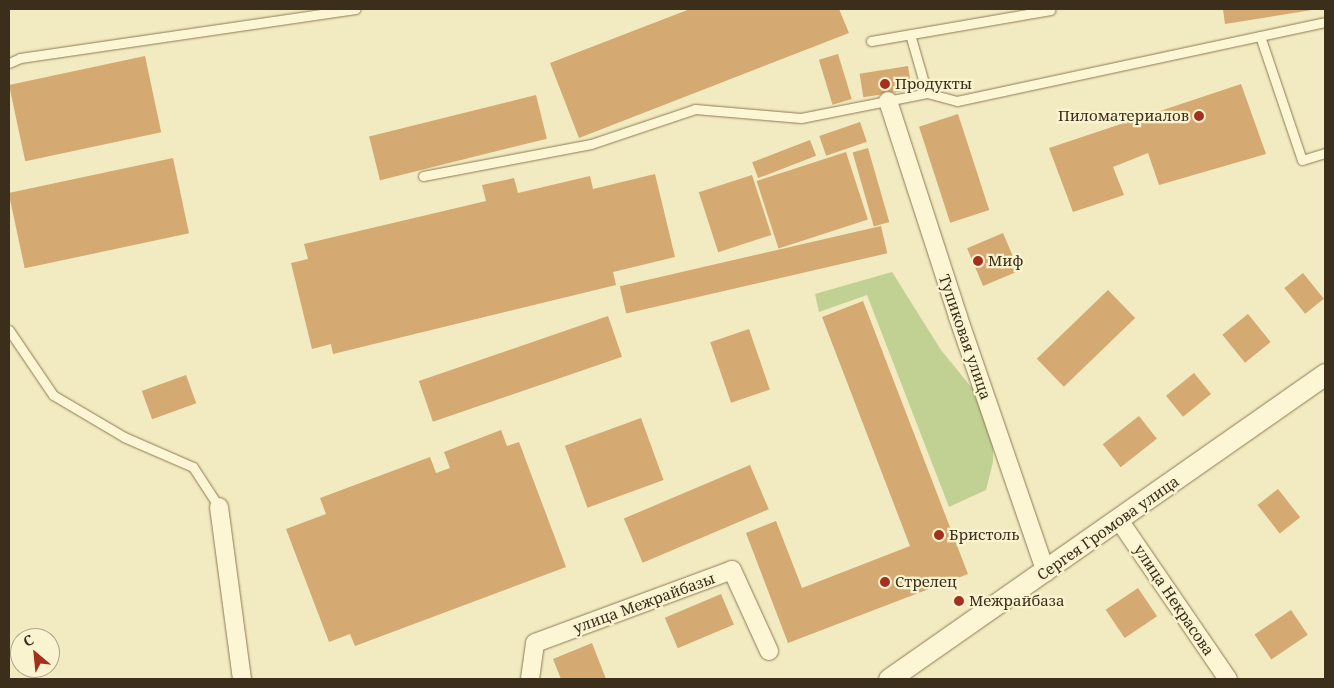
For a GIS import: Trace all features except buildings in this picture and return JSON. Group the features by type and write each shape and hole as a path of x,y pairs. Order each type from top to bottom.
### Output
{"street":[{"name":"Тупиковая улица","path":"888,102 958,317 1046,572"},
{"name":"Сергея Громова улица","path":"889,679 1046,572 1325,374"},
{"path":"219,507 242,679"},
{"name":"улица Некрасова","path":"1119,520 1228,679"},
{"name":"улица Межрайбазы","path":"530,679 535,643 732,570 769,651"}],"lane":[{"path":"9,63 20,58 355,9"},
{"path":"872,41 1050,10"},
{"path":"423,176 591,144 695,109 801,118 926,93 957,101 1325,22"},
{"path":"910,34 926,93"},
{"path":"1260,36 1302,160 1325,153"},
{"path":"9,330 53,394 124,437 193,466 219,507"}],"green space":[{"path":"892,272 941,350 976,393 993,436 993,462 986,490 949,507 867,295 819,312 815,294"}],"place":[{"name":"Продукты","path":"885,84"},
{"name":"Пиломатериалов","path":"1199,116"},
{"name":"Миф","path":"978,261"},
{"name":"Бристоль","path":"939,535"},
{"name":"Стрелец","path":"885,582"},
{"name":"Межрайбаза","path":"959,601"}]}
